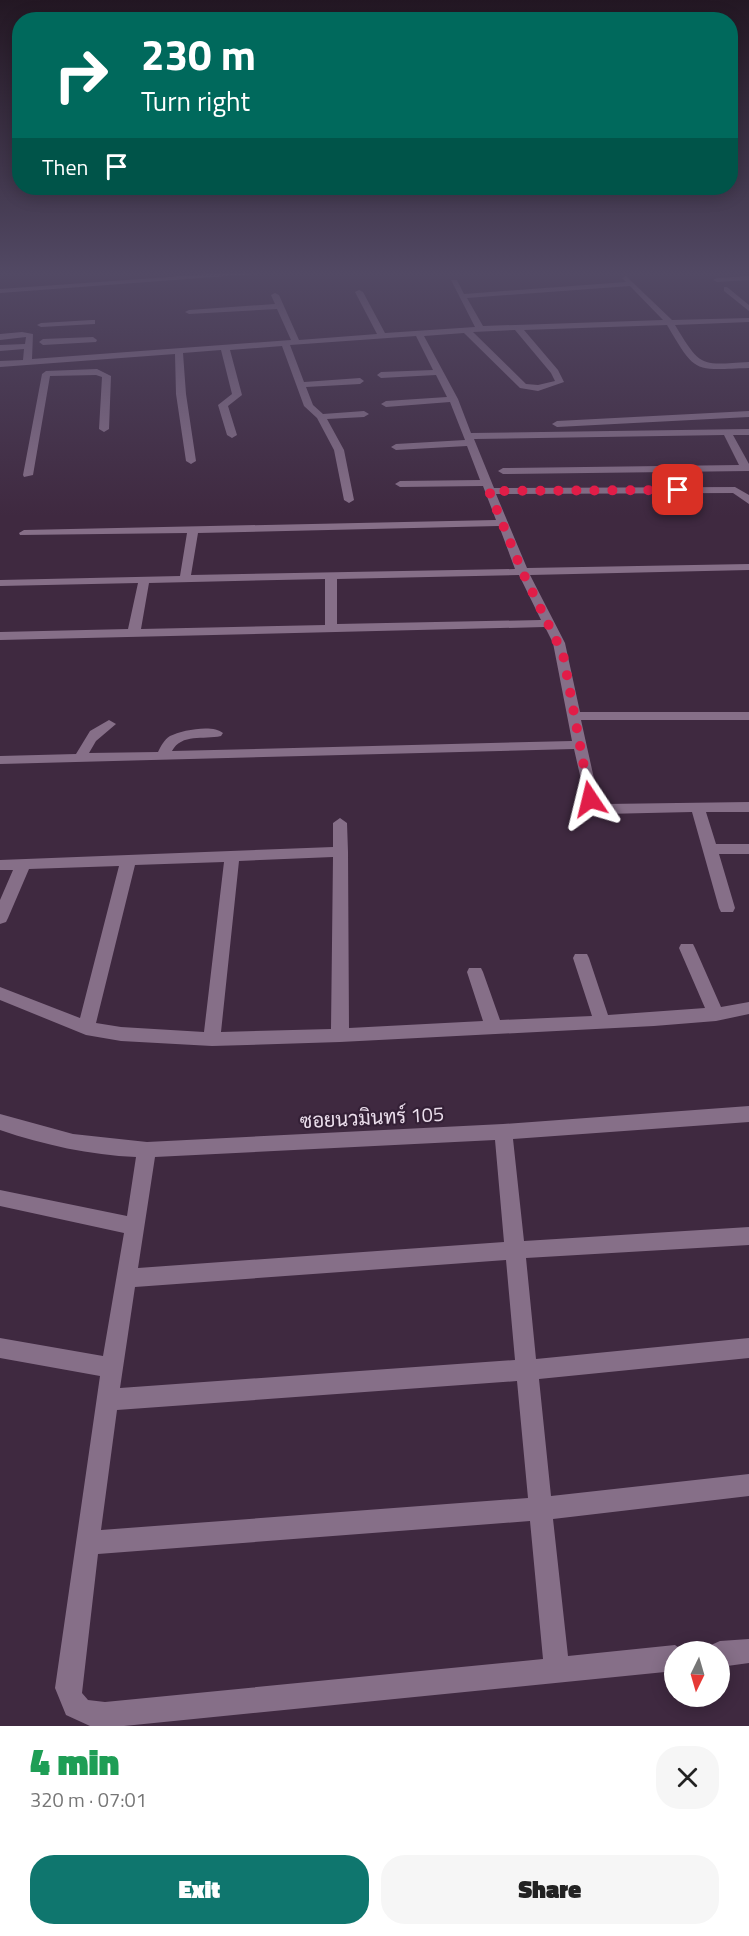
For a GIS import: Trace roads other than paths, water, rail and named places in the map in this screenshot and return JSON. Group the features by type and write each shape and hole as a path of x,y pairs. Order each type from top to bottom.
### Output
{"street":[{"path":"0,356 20,355"},
{"path":"0,364 26,355"},
{"path":"30,355 47,360 129,355"},
{"path":"179,355 181,393 191,461"},
{"path":"227,355 237,395 223,405 232,435"},
{"path":"294,355 309,406 321,417 339,450 349,500"},
{"path":"430,355 469,436 522,571 563,654 590,799 594,806 604,809 749,807"},
{"path":"489,355 522,386 538,387 560,382 555,372 540,355"},
{"path":"689,355 696,362 707,367 749,365"},
{"path":"28,475 47,360"},
{"path":"46,374 96,372 107,376 104,429"},
{"path":"381,375 439,372"},
{"path":"302,385 360,381"},
{"path":"386,404 453,399"},
{"path":"321,417 364,414"},
{"path":"564,429 700,416 749,414"},
{"path":"729,415 745,432"},
{"path":"700,416 714,432"},
{"path":"396,447 503,431 564,429 745,432"},
{"path":"503,471 747,468 726,432"},
{"path":"400,484 735,490 742,493 749,501"},
{"path":"24,533 502,524"},
{"path":"185,579 193,530"},
{"path":"0,583 749,567"},
{"path":"331,576 331,628"},
{"path":"134,632 144,580"},
{"path":"0,636 549,622"},
{"path":"574,716 749,716"},
{"path":"81,758 86,742 93,733 109,724"},
{"path":"163,756 167,744 172,739 216,733"},
{"path":"0,760 580,745"},
{"path":"698,808 727,908"},
{"path":"340,823 340,1035"},
{"path":"710,849 749,849"},
{"path":"0,865 341,852"},
{"path":"212,1039 232,857"},
{"path":"86,1028 128,861"},
{"path":"0,918 23,865"},
{"path":"687,948 716,1014"},
{"path":"581,958 602,1021"},
{"path":"475,972 494,1027"},
{"path":"0,993 86,1028 121,1034 212,1039 340,1035 602,1021 716,1014 749,1008"},
{"name":"ซอยนวมินทร์ 105","path":"0,1122 25,1132 96,1146 147,1150 503,1132 749,1114"},
{"path":"503,1132 557,1671"},
{"path":"147,1150 107,1400 68,1688 69,1701 78,1711 105,1715 664,1659"},
{"path":"0,1198 136,1227"},
{"path":"126,1278 749,1236"},
{"path":"0,1348 112,1368"},
{"path":"107,1400 527,1370 749,1348"},
{"path":"87,1543 540,1509 749,1485"},
{"path":"730,1653 749,1651"}]}
